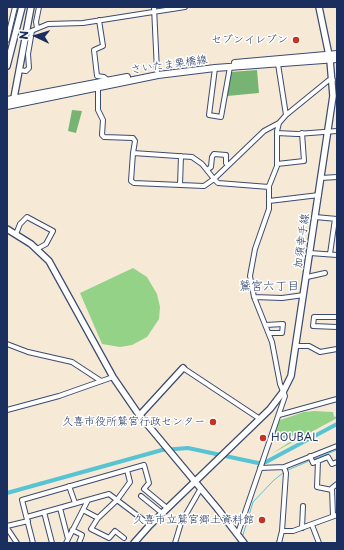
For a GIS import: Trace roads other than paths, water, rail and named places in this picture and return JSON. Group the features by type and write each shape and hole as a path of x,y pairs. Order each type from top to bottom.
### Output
{"main road":[{"path":"7,66 22,7"},
{"path":"10,102 19,70 31,7"},
{"name":"加須幸手線","path":"134,543 194,481 260,419 283,392 293,368 333,96 330,57 319,7"},
{"name":"さいたま栗橋線","path":"10,102 98,87 110,82 215,68 278,64 330,57 337,54"},
{"name":"さいたま栗橋線","path":"10,102 157,71 330,57 337,59"},
{"path":"7,229 37,249 49,261 113,377 139,416 201,488 244,543"},
{"path":"139,416 183,368"}],"street":[{"path":"8,40 14,7"},
{"path":"37,28 36,22 39,7"},
{"path":"19,70 26,71 29,68 28,54 30,31 37,28 48,24 83,23 154,9 185,7"},
{"path":"154,9 157,71"},
{"path":"100,20 103,46 94,50 97,76 104,77 110,82"},
{"path":"278,64 286,115"},
{"path":"215,68 209,115 221,117 230,67"},
{"path":"98,87 98,110 102,120 102,135 133,138 135,141 131,181 134,183 204,186 214,179 264,131 279,123 286,115 329,80 332,80"},
{"path":"238,543 239,535 262,460 286,396 283,392 269,333 254,297 250,276 255,249 265,222 269,201 269,187 277,164 277,133 279,123"},
{"path":"277,133 328,132 337,130"},
{"path":"277,164 304,161 302,133"},
{"path":"133,154 192,157 202,164 218,183 269,187"},
{"path":"207,170 211,167 212,157 214,154 226,155 226,163 228,165"},
{"path":"180,156 180,185"},
{"path":"321,178 337,177"},
{"path":"269,201 319,195"},
{"path":"16,234 20,224 27,217 53,231 46,244 37,249"},
{"path":"315,217 336,219 330,254"},
{"path":"310,253 337,255"},
{"path":"307,277 325,273"},
{"path":"254,297 282,298 304,296"},
{"path":"337,317 314,317 313,326 337,327"},
{"path":"266,325 283,324 282,333 269,333"},
{"path":"7,344 28,352 72,362 101,381"},
{"path":"296,346 309,346 320,352 337,349"},
{"path":"183,368 260,419"},
{"path":"7,410 59,396 113,377"},
{"path":"279,415 337,399"},
{"path":"260,467 284,467 337,446"},
{"path":"310,456 313,463 328,457 332,464 337,462"},
{"path":"318,461 317,487 332,490"},
{"path":"33,543 22,500 144,465 149,483 144,489 167,508"},
{"path":"279,543 282,531 287,479 284,467"},
{"path":"124,538 115,531 108,541 91,529 98,518 117,500 130,482 127,470"},
{"path":"282,531 293,531 335,516 332,490 333,486 337,484"},
{"path":"69,486 74,504"},
{"path":"175,543 181,523 201,488"},
{"path":"17,543 7,527 44,512 109,494 150,525"},
{"path":"141,496 162,513"},
{"path":"67,541 88,500"},
{"path":"302,506 302,528"},
{"path":"60,508 67,541"},
{"path":"83,510 98,518"},
{"path":"44,512 52,543"},
{"path":"312,525 319,543"},
{"path":"72,530 82,535 79,543"}],"waterway":[{"path":"7,493 162,450 188,448 258,463 266,462 337,424"},
{"path":"314,459 337,450"},
{"path":"288,470 309,461"},
{"path":"243,535 253,502 274,480 283,473"}],"tunnel":[{"path":"11,40 27,33"}],"place":[{"name":"セブンイレブン","path":"296,40"},
{"name":"久喜市役所鷲宮行政センター","path":"213,422"},
{"name":"HOUBAL","path":"263,438"},
{"name":"久喜市立鷲宮郷土資料館","path":"262,520"}],"district":[{"name":"鷲宮六丁目","path":"269,287"}]}
